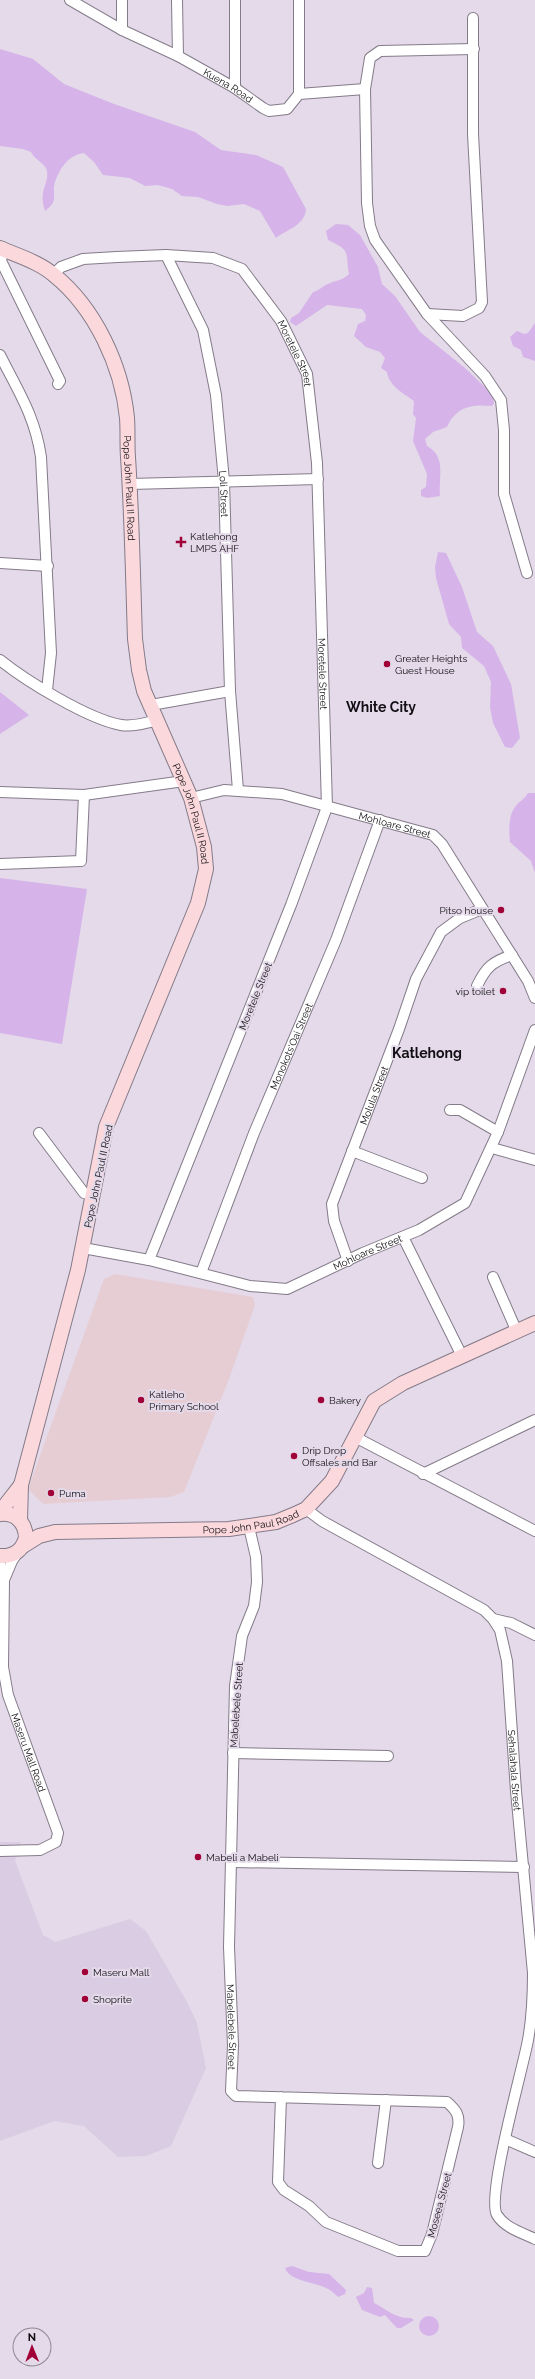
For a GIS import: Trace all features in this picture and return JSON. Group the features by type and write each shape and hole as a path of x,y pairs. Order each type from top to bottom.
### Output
{"main road":[{"name":"Pope John Paul II Road","path":"1,255 33,262 54,274 72,292 94,323 106,344 124,401 130,484 135,639 139,670 157,720 191,798 206,858 204,883 198,903 106,1128 83,1248 22,1485"},
{"name":"Pope John Paul Road","path":"0,1556 13,1555 39,1536 55,1532 199,1531 250,1527 276,1522 306,1509 332,1481 374,1401 403,1384 535,1323"},
{"path":"0,1513 22,1485"},
{"path":"21,1549 26,1537 21,1522 22,1485"},
{"name":"Pope John Paul Road","path":"0,1513 10,1514 21,1522 55,1532"}],"street":[{"name":"Kuena Road","path":"70,0 122,30 178,56 235,88 270,111 287,109 294,103 299,94"},
{"path":"122,0 122,30"},
{"path":"177,0 178,56"},
{"path":"235,0 235,88"},
{"path":"299,0 299,94 365,89"},
{"path":"427,314 463,316 479,308 482,302 473,134 473,18"},
{"path":"474,49 380,52 370,58 365,89 367,203 370,226 374,240 427,314 485,376 501,400 504,430 504,494 527,573"},
{"path":"1,255 60,381 58,384"},
{"name":"Moretele Street","path":"54,274 61,267 83,259 166,255 212,258 242,268 281,321 307,374 318,479 327,807 291,905 149,1260"},
{"name":"Loli Street","path":"166,255 203,330 216,395 224,481 230,691 238,790"},
{"path":"0,355 31,414 38,438 48,566 51,653 47,690"},
{"path":"130,484 318,479"},
{"path":"0,563 48,566"},
{"path":"0,660 47,690 94,716 120,724 129,725 157,720"},
{"path":"151,705 230,691"},
{"path":"0,792 84,795 184,781"},
{"name":"Mohloare Street","path":"191,798 224,790 282,794 433,835 442,844 512,955 528,981 535,998"},
{"path":"0,864 81,861 84,795"},
{"name":"Monokots'Oai Street","path":"201,1273 254,1133 336,940 380,820"},
{"name":"Molula Street","path":"348,1262 334,1221 332,1204 399,1030 416,979 440,932 460,918 482,909"},
{"path":"477,986 486,969 512,955"},
{"name":"Mohloare Street","path":"83,1248 149,1260 250,1286 287,1289 348,1262 363,1253 403,1237 450,1213 465,1203 492,1148 535,1030"},
{"path":"450,1110 460,1110 467,1113 498,1132"},
{"path":"39,1133 84,1193 93,1195"},
{"path":"492,1148 535,1160"},
{"path":"352,1151 422,1178"},
{"path":"403,1237 462,1356"},
{"path":"493,1277 517,1332"},
{"path":"423,1474 535,1420"},
{"path":"355,1437 423,1474 535,1531"},
{"name":"Sehalahala Street","path":"306,1509 322,1521 475,1605 493,1619 503,1639 507,1661 533,1973 533,1999 528,2041 505,2139 495,2197 496,2214 504,2223 535,2239"},
{"name":"Mabelebele Street","path":"250,1527 256,1557 257,1582 254,1606 242,1636 238,1662 232,1753 233,1862 230,1947 233,2044 231,2091 236,2096 281,2097"},
{"name":"Maseru Mall Road","path":"4,1580 12,1561 21,1549"},
{"name":"Maseru Mall Road","path":"0,1564 4,1580 3,1667 8,1695 58,1833 56,1842 40,1850 0,1851"},
{"path":"493,1619 511,1622 535,1635"},
{"path":"232,1753 388,1756"},
{"path":"233,1862 524,1867"},
{"name":"Moseea Street","path":"281,2097 447,2102 457,2110 459,2118 440,2207 425,2251 398,2251 349,2232 326,2222 309,2206 284,2190 278,2182 281,2097"},
{"path":"378,2163 386,2100"},
{"path":"505,2139 535,2152"}],"shaded area":[{"path":"0,49 33,59 64,84 114,104 195,132 221,150 256,155 283,167 306,209 303,219 276,238 260,211 244,204 227,206 217,204 198,197 182,196 172,189 158,185 145,186 130,178 103,175 94,162 84,153 78,154 64,164 58,174 54,186 53,202 45,211 43,204 43,193 47,180 46,168 31,152 23,149 0,146"},
{"path":"336,224 348,225 360,235 378,267 382,284 395,296 420,332 465,368 492,394 494,403 492,406 471,406 465,408 455,415 447,427 433,432 425,439 427,446 437,456 439,462 440,496 427,498 421,496 421,490 426,487 427,474 413,441 416,418 413,414 414,401 394,385 388,377 387,372 381,368 385,358 380,352 366,347 354,336 358,324 365,321 366,315 362,309 327,305 296,326 290,322 291,318 299,313 313,292 344,278 349,274 346,253 341,247 328,240 326,231"},
{"path":"535,323 535,361 523,357 521,350 513,346 510,337 517,331 524,334 528,333"},
{"path":"438,552 446,553 462,587 477,632 493,646 511,684 520,738 512,748 505,747 493,723 490,707 491,682 484,666 462,648 461,637 449,624 436,578 435,567"},
{"path":"0,692 29,715 0,734"},
{"path":"528,793 535,793 535,873 531,861 510,842 511,815 516,805"},
{"path":"0,878 87,889 62,1044 0,1033"},
{"name":"Katleho Primary School","path":"115,1274 253,1297 255,1305 229,1379 184,1492 170,1497 43,1504 28,1489 104,1279"},
{"name":"Maseru Mall","path":"0,1842 21,1842 15,1861 43,1935 55,1942 130,1919 146,1931 187,2002 197,2023 206,2068 171,2146 146,2156 118,2157 84,2126 54,2121 0,2141"},
{"path":"292,2266 309,2272 329,2274 346,2290 345,2294 338,2297 323,2287 292,2276 285,2268"},
{"path":"367,2287 372,2288 374,2303 391,2313 414,2320 401,2328 397,2328 385,2315 380,2317 362,2310 356,2297 364,2293"},
{"path":"425,2316 433,2316 439,2322 439,2330 433,2336 425,2336 419,2330 419,2322"}],"place":[{"name":"Katlehong LMPS AHF","path":"181,542"},
{"name":"Greater Heights Guest House","path":"387,664"},
{"name":"Pitso house","path":"501,910"},
{"name":"vip toilet","path":"503,991"},
{"name":"Katleho Primary School","path":"141,1400"},
{"name":"Bakery","path":"321,1400"},
{"name":"Drip Drop Offsales and Bar","path":"294,1456"},
{"name":"Puma","path":"51,1493"},
{"name":"Mabeli a Mabeli","path":"198,1857"},
{"name":"Maseru Mall","path":"85,1972"},
{"name":"Shoprite","path":"85,1999"}],"district":[{"name":"White City","path":"381,707"},
{"name":"Katlehong","path":"427,1053"}]}
